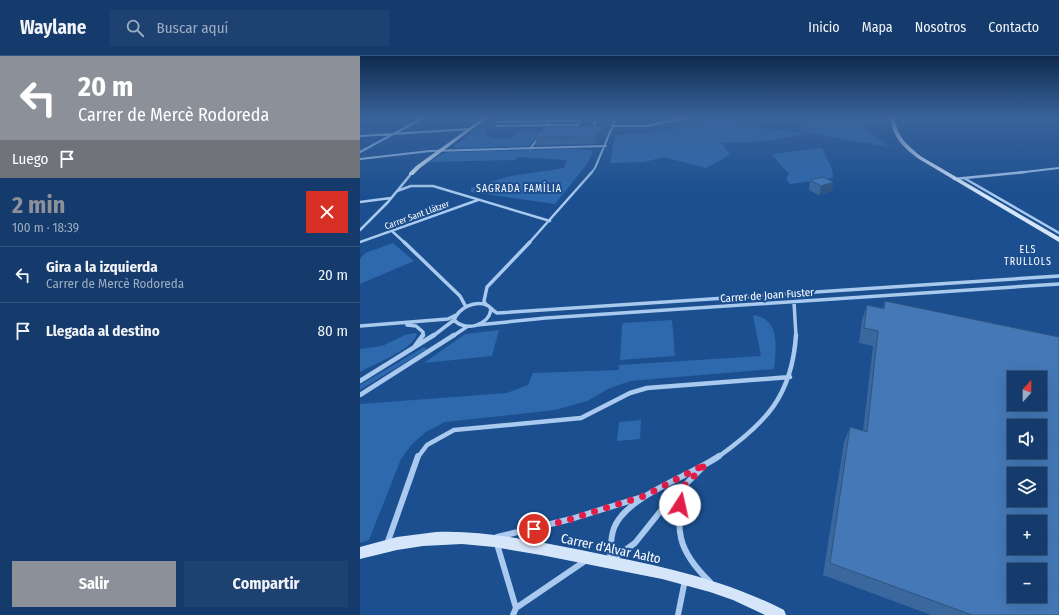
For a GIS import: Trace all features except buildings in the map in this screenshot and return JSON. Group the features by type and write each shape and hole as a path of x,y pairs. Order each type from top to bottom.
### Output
{"street":[{"path":"360,152 375,144"},
{"path":"360,230 391,198 411,174 448,144"},
{"path":"530,149 534,144"},
{"path":"904,144 926,162 954,179 962,180 1059,168"},
{"path":"360,159 440,150 606,146 595,168 550,221 487,287 484,301 486,305"},
{"path":"962,180 1059,233"},
{"path":"962,180 1059,240"},
{"path":"397,191 411,186 433,186 550,221"},
{"path":"360,202 391,198"},
{"name":"Carrer Sant Llàtzer","path":"360,242 393,232 478,200"},
{"path":"393,232 460,296 466,307"},
{"name":"Carrer de Joan Fuster","path":"491,309 496,313 1059,276"},
{"name":"Carrer de Joan Fuster","path":"468,326 546,318 1059,284"},
{"path":"480,540 524,532 644,496 706,464 739,441 766,418 779,401 790,377 797,342 794,302"},
{"path":"360,326 401,324 448,319 466,307 475,304 486,305 492,312 487,319 477,324"},
{"path":"360,381 426,341 454,320 456,315"},
{"path":"454,320 458,325 468,326"},
{"path":"401,324 416,326 423,332 423,337 407,353"},
{"path":"360,395 468,326"},
{"path":"386,547 419,454 432,441 454,430 581,418 630,393 647,388 790,377"},
{"path":"610,561 631,548 684,486 706,464"},
{"path":"684,486 678,517 678,529 681,543 699,572 717,588"},
{"path":"610,561 615,526 621,517 644,496"},
{"name":"Carrer d'Alvar Aalto","path":"360,553 415,541 461,538 496,542 610,561 717,588 742,597 779,615"},
{"path":"496,542 514,612 589,558"},
{"path":"678,615 685,580"}],"shaded area":[{"path":"457,144 530,144 528,146 456,148 454,146"},
{"path":"613,144 723,144 730,155 706,168 664,157 644,162 610,163"},
{"path":"872,144 885,144 889,147"},
{"path":"822,148 832,169 833,178 790,184 786,179 789,174 771,154"},
{"path":"579,149 593,151 587,164 555,204 471,192 471,188 511,176 564,168 567,160 518,157 515,160 429,162 442,154 450,152"},
{"path":"393,243 414,261 360,284 360,259 365,253"},
{"path":"753,315 768,322 772,328 776,344 774,369 630,381 608,389 587,401 555,410 445,422 426,432 412,444 401,459 369,540 360,543 360,404 507,393 528,385 533,373 619,370 619,365 761,356"},
{"path":"672,320 675,356 620,360 623,323"},
{"path":"499,330 492,356 424,363 465,334"},
{"path":"417,334 414,340 401,351 360,372 360,349 382,346 405,335"},
{"path":"424,347 427,349 360,390 360,385"},
{"path":"641,420 640,439 617,441 619,422"}],"district":[{"name":"SAGRADA FAMÍLIA","path":"519,188"},
{"name":"ELS TRULLOLS","path":"1028,254"}],"route":[{"path":"534,529 605,509 644,496 706,464 684,486 680,505"}]}
